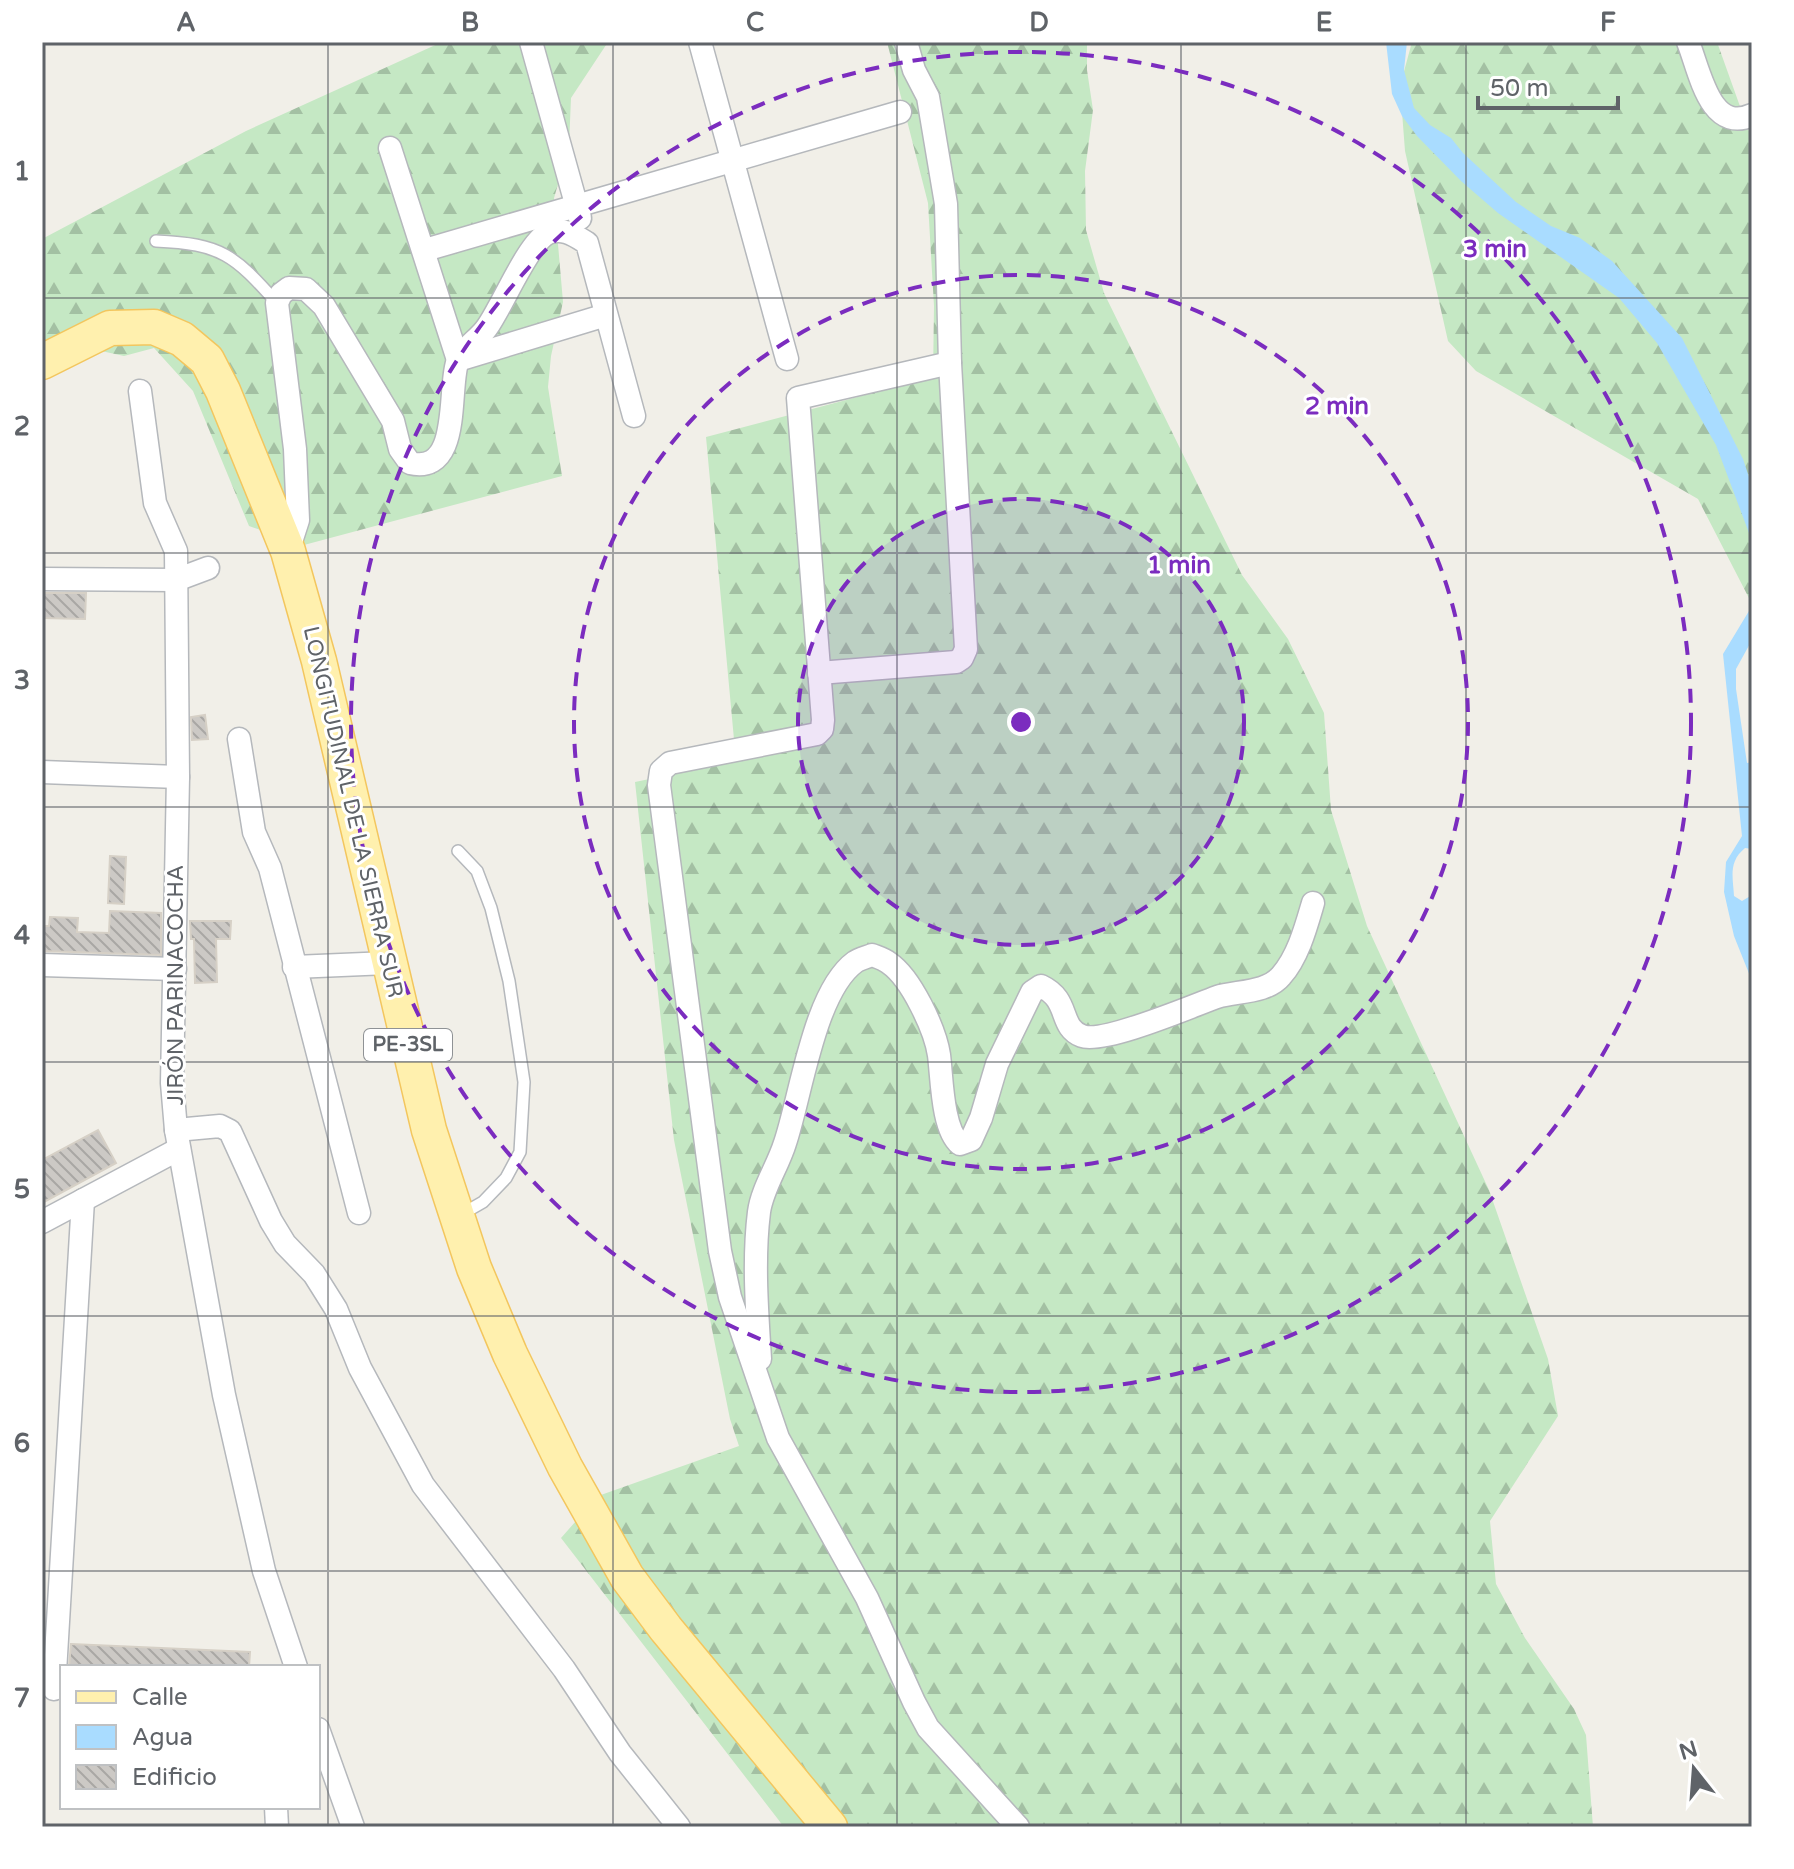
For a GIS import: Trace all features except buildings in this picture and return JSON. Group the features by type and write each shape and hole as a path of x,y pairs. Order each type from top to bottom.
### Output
{"main road":[{"name":"LONGITUDINAL DE LA SIERRA SUR","path":"42,362 110,328 154,327 182,339 207,360 223,391 288,551 319,661 429,1130 474,1268 535,1408 627,1577 666,1629 830,1827"}],"street":[{"path":"531,42 634,416"},
{"path":"700,42 787,359"},
{"path":"819,673 956,662 966,649 950,363 946,204 928,97 914,70 906,42"},
{"path":"1688,42 1714,107 1724,118 1739,121 1752,115"},
{"path":"425,250 900,112"},
{"path":"288,551 298,520 295,449 277,303 281,294 294,287 306,289 324,306 393,421 400,449 410,463 421,466 434,461 446,445 458,360 390,148"},
{"path":"458,360 486,329 534,247 545,234 560,230 572,233 587,243"},
{"path":"458,360 606,315"},
{"path":"950,363 798,398 822,729 817,734 670,763 661,771 659,785 720,1251 730,1297 778,1438 867,1598 928,1728 1018,1827"},
{"name":"JIRÓN PARINACOCHA","path":"140,391 152,489 155,503 174,541 176,580 178,777 172,1083 177,1139 224,1395 261,1557 295,1665"},
{"path":"42,579 176,580 208,568"},
{"path":"239,739 254,832 270,868 359,1213"},
{"path":"42,772 178,777"},
{"path":"762,1389 756,1257 759,1209 785,1143 824,1009 840,979 855,961 872,955 889,962 906,980 925,1015 938,1050 947,1117 954,1139 960,1144 971,1140 997,1064 1032,992 1041,986 1054,992 1074,1032 1086,1038 1142,1026 1221,996 1268,986 1280,978 1304,932 1313,903"},
{"path":"294,967 388,963"},
{"path":"42,965 175,969"},
{"path":"42,1222 83,1200 177,1139 220,1126 230,1131 271,1221 285,1244 314,1274 336,1309 360,1368 423,1485 564,1669 620,1753 679,1827"},
{"path":"53,1690 83,1200"},
{"path":"320,1735 353,1827"}],"lane":[{"path":"156,241 185,242 222,251 246,270 277,303"},
{"path":"458,851 477,871 491,908 509,981 524,1082 520,1152 506,1178 483,1202 458,1217"}],"green space":[{"path":"442,42 608,42 571,98 569,146 554,198 563,302 551,356 548,387 562,476 304,545 249,526 193,391 154,348 124,356 65,343 42,356 42,239 246,131"},
{"path":"887,42 1087,42 1087,70 1093,110 1085,171 1086,230 1104,293 1242,575 1288,639 1324,713 1331,810 1367,926 1489,1190 1548,1359 1558,1416 1490,1521 1496,1584 1525,1638 1574,1709 1586,1735 1593,1827 784,1827 561,1538 598,1496 739,1446 730,1419 674,1140 635,782 736,761 706,437 933,377 934,306 928,203"},
{"path":"1412,42 1717,42 1752,140 1752,604 1698,499 1476,371 1448,341 1405,151 1400,86"}],"water":[{"path":"1386,42 1407,42 1404,70 1414,108 1430,125 1451,138 1516,202 1551,226 1580,238 1612,261 1682,338 1743,459 1752,486 1752,541 1716,445 1657,343 1619,298 1498,213 1417,136 1402,116 1392,94"},
{"path":"1752,606 1752,640 1736,669 1736,689 1747,763 1752,762 1752,849 1745,848 1740,853 1734,864 1733,876 1734,896 1742,901 1752,895 1749,921 1752,932 1752,981 1734,936 1724,892 1726,862 1742,836 1723,654"}]}
